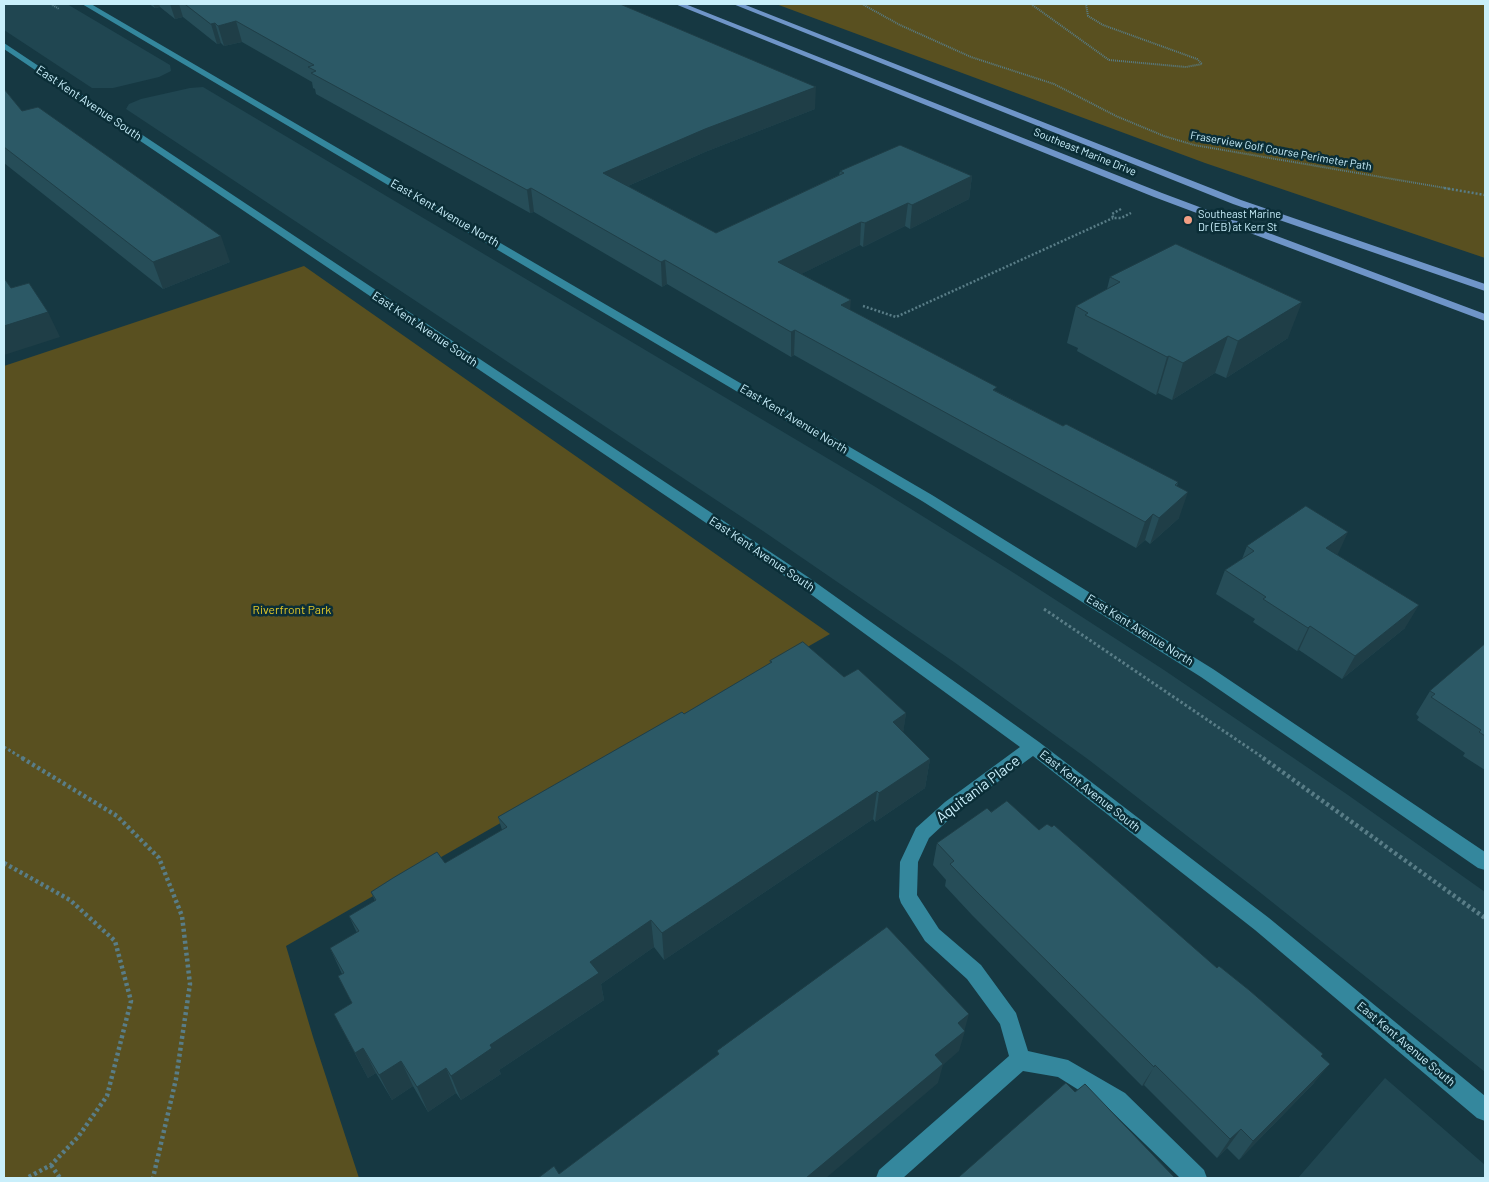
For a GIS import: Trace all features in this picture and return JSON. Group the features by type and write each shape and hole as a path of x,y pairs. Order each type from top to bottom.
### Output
{"main road":[{"name":"Southeast Marine Drive","path":"679,4 1158,195 1485,318"},
{"name":"Southeast Marine Drive","path":"737,4 1219,195 1485,288"}],"street":[{"name":"East Kent Avenue North","path":"86,4 927,498 1207,673 1485,862"},
{"name":"East Kent Avenue South","path":"4,45 348,278 804,581 1033,747 1262,924 1485,1110"},
{"name":"Aquitania Place","path":"1020,1060 1008,1020 974,972 932,935 908,897 909,862 922,833 950,807 1033,747"},
{"path":"887,1178 1020,1060 1061,1067 1118,1101 1196,1178"}],"path":[{"name":"Fraserview Golf Course Perimeter Path","path":"862,4 900,26 953,49 1054,84 1116,116 1164,136 1194,145 1485,195"},
{"path":"1031,4 1109,60 1186,67 1202,64 1197,59 1103,25 1088,16 1086,4"},
{"path":"1112,214 1113,218"},
{"path":"863,306 896,317 1113,218 1121,218"},
{"path":"1038,605 1128,664 1367,831 1485,918"},
{"path":"4,747 117,816 159,858 182,916 190,984 176,1079 152,1178"},
{"path":"4,863 70,900 115,941 131,1001 107,1096 78,1137 51,1165 27,1178"},
{"path":"51,1165 60,1178"}],"shaded area":[{"path":"4,4 67,4 170,65 171,71 159,77 113,88 92,88 4,30"},
{"path":"203,87 874,486 1014,573 1164,670 1348,795 1485,892 1485,1072 1257,890 1089,760 954,662 763,531 126,109 129,104 141,99"},
{"path":"1385,1078 1485,1165 1485,1178 1298,1178"}],"green space":[{"path":"776,4 1485,4 1485,258 1205,163"},
{"name":"Riverfront Park","path":"304,266 830,634 286,946 313,1037 359,1178 4,1178 4,366"}],"building":[{"path":"185,4 620,4 816,87 705,129 603,173 716,233 844,173 840,171 900,145 972,176 912,205 908,203 865,223 861,222 778,262 851,300 841,305 997,387 993,390 1063,426 1066,424 1178,482 1175,485 1188,492 1159,518 1153,514 1145,522 795,330 791,332 665,260 661,262 531,188 527,190 311,73 316,71 308,67 314,65 236,21 218,26 215,23 211,24"},
{"path":"4,89 22,111 38,107 221,236 153,262 4,147"},
{"path":"1176,244 1302,302 1238,341 1228,336 1183,363 1169,356 1167,357 1085,315 1088,313 1076,306 1120,282 1110,277"},
{"path":"4,278 11,288 29,283 48,312 4,326"},
{"path":"1306,506 1348,532 1326,548 1419,605 1355,656 1310,626 1308,628 1263,599 1266,597 1225,570 1254,551 1247,546"},
{"path":"803,642 844,677 858,669 906,713 893,722 930,759 879,793 877,791 662,933 651,920 590,962 599,973 490,1045 492,1048 451,1076 446,1068 417,1087 401,1061 379,1075 363,1048 355,1053 334,1014 352,1003 338,976 344,973 330,948 359,931 349,916 376,900 371,892 437,852 445,863 507,827 498,817 682,712 684,714"},
{"path":"1485,644 1485,736 1479,732 1481,730 1431,697 1435,694 1430,691"},
{"path":"1007,801 1039,830 1047,824 1052,827 1054,825 1217,968 1219,966 1249,990 1323,1054 1321,1056 1330,1064 1253,1141 1241,1129 1230,1139 1155,1065 1154,1067 950,864 954,861 937,843 987,808 991,812"},
{"path":"887,927 969,1014 958,1023 965,1031 935,1055 943,1064 806,1178 538,1178 554,1166 559,1174 719,1054 717,1051"},
{"path":"1066,1083 1075,1092 1085,1084 1175,1178 958,1178"}],"place":[{"name":"Southeast Marine Dr (EB) at Kerr St","path":"1188,220"}]}
